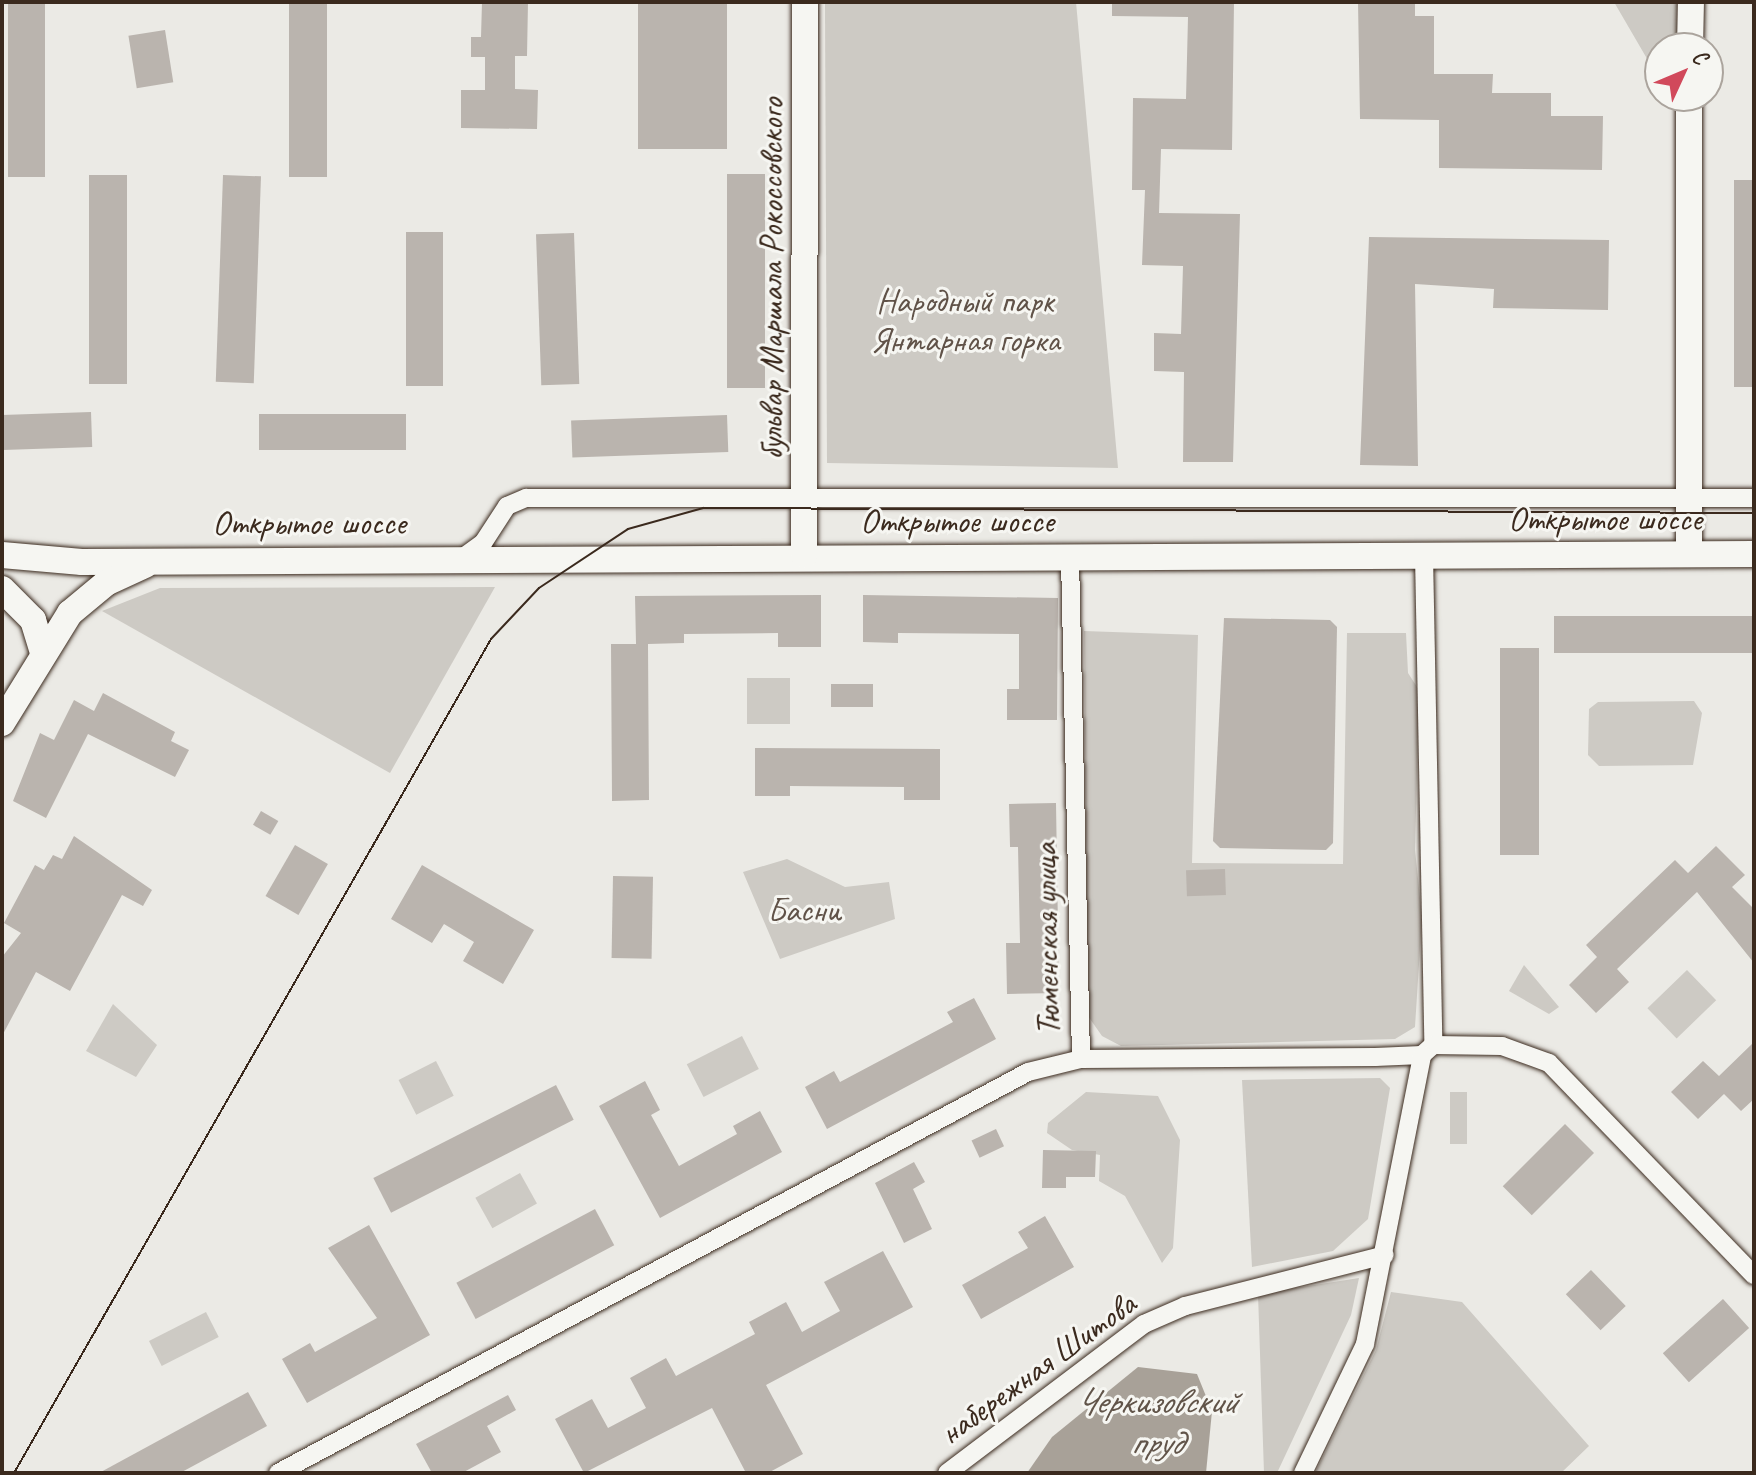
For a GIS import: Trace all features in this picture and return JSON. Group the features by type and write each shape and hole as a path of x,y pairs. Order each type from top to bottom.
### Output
{"main road":[{"name":"бульвар Маршала Рокоссовского","path":"804,555 805,2"},
{"path":"1690,32 1691,2"},
{"path":"1689,112 1689,554"},
{"name":"Открытое шоссе","path":"2,555 61,561 804,555 1070,558 1754,554"},
{"path":"2,723 43,652 74,610 106,583 160,559"},
{"path":"61,561 73,580 74,610"},
{"path":"2,589 33,620 43,652"}],"street":[{"path":"462,558 483,543 507,506 526,498 1754,498"},
{"path":"1303,1473 1365,1344 1427,1050 1424,555"},
{"name":"Тюменская улица","path":"1070,558 1081,1059 1502,1046 1549,1063 1754,1275"},
{"path":"278,1473 1028,1072 1081,1059"},
{"name":"набережная Шитова","path":"947,1473 1144,1324 1185,1306 1385,1255"}],"green space":[{"name":"Народный парк Янтарная горка","path":"825,2 1076,2 1118,468 827,463"},
{"path":"1614,2 1677,2 1677,32 1644,32 1644,54"},
{"path":"495,587 390,773 102,611 160,588"},
{"path":"1084,631 1198,635 1192,863 1343,864 1347,633 1406,633 1408,673 1419,690 1415,850 1422,917 1415,1027 1395,1039 1121,1046 1102,1036 1088,1016"},
{"path":"747,678 790,678 790,724 747,724"},
{"path":"1694,701 1702,713 1693,765 1599,766 1588,755 1589,709 1598,702"},
{"name":"Басни","path":"787,859 845,887 889,882 895,919 780,959 743,872"},
{"path":"1524,965 1559,1007 1549,1014 1509,991"},
{"path":"1687,970 1716,1000 1677,1038 1647,1008"},
{"path":"113,1004 157,1045 136,1077 86,1051"},
{"path":"742,1036 759,1069 704,1097 687,1064"},
{"path":"436,1061 454,1096 416,1115 399,1080"},
{"path":"1380,1078 1390,1088 1368,1219 1333,1251 1252,1267 1242,1080"},
{"path":"1086,1092 1158,1096 1180,1140 1173,1248 1162,1263 1125,1196 1099,1181 1100,1155 1072,1150 1047,1133 1048,1123"},
{"path":"1450,1092 1467,1092 1467,1144 1450,1144"},
{"path":"520,1173 537,1204 492,1228 475,1198"},
{"path":"1359,1278 1351,1315 1277,1473 1264,1473 1258,1294"},
{"path":"1391,1292 1462,1302 1589,1446 1561,1473 1315,1473 1376,1350"},
{"path":"206,1312 219,1337 162,1366 149,1341"}],"water":[{"name":"Черкизовский пруд","path":"1138,1367 1197,1374 1212,1411 1206,1473 1027,1473 1052,1437"}],"building":[{"path":"8,2 45,2 45,177 8,177"},
{"path":"289,2 327,2 327,177 289,177"},
{"path":"482,2 528,2 527,56 515,56 515,89 538,90 537,129 461,128 461,90 485,90 485,57 471,57 471,37 481,37"},
{"path":"638,2 727,2 727,149 638,149"},
{"path":"1112,2 1234,2 1232,150 1161,149 1159,213 1240,214 1233,462 1183,462 1184,372 1154,371 1154,333 1181,334 1183,266 1142,265 1145,190 1132,190 1133,98 1186,99 1188,17 1112,16"},
{"path":"1358,2 1415,2 1415,16 1434,16 1434,74 1493,74 1492,93 1551,93 1551,116 1603,116 1602,170 1439,168 1439,120 1360,119"},
{"path":"165,30 173,82 137,88 128,36"},
{"path":"727,174 765,174 765,388 727,388"},
{"path":"89,175 127,175 127,384 89,384"},
{"path":"223,175 261,176 254,383 216,382"},
{"path":"1734,180 1754,180 1754,387 1734,387"},
{"path":"406,232 443,232 443,386 406,386"},
{"path":"574,233 579,384 541,385 536,234"},
{"path":"1369,237 1609,240 1608,310 1493,308 1494,289 1415,284 1418,466 1360,465"},
{"path":"91,412 92,447 3,450 2,415"},
{"path":"259,414 406,414 406,450 259,450"},
{"path":"727,415 728,452 572,457 571,420"},
{"path":"821,595 821,647 778,647 778,633 684,634 684,643 648,644 649,800 612,801 611,644 636,644 635,596"},
{"path":"863,595 1058,598 1057,720 1007,720 1007,689 1019,689 1019,634 898,633 898,643 863,642"},
{"path":"1554,616 1754,616 1754,653 1554,653"},
{"path":"1224,618 1330,620 1337,627 1333,843 1326,850 1220,848 1213,841"},
{"path":"1500,648 1539,648 1539,855 1500,855"},
{"path":"831,684 873,684 873,707 831,707"},
{"path":"103,693 175,732 171,741 189,750 175,777 88,734 46,818 13,801 40,733 54,740 74,700 94,711"},
{"path":"755,748 940,749 940,800 904,800 904,787 790,786 790,796 755,796"},
{"path":"1056,803 1059,993 1007,994 1006,943 1020,943 1018,847 1010,847 1009,804"},
{"path":"261,811 278,821 270,835 253,825"},
{"path":"74,836 152,890 143,906 122,895 70,991 36,972 2,1036 2,957 21,933 4,923 35,865 44,870 53,855 62,859"},
{"path":"295,845 328,864 298,915 266,896"},
{"path":"1716,846 1745,875 1732,887 1754,909 1754,963 1697,892 1617,969 1629,982 1596,1013 1569,985 1597,957 1586,945 1675,860 1688,873"},
{"path":"422,865 534,930 503,984 463,961 474,942 444,924 432,943 391,919"},
{"path":"1225,869 1226,895 1187,896 1186,870"},
{"path":"613,876 653,877 652,959 612,958"},
{"path":"974,998 996,1039 827,1129 805,1087 834,1071 840,1082 953,1022 947,1012"},
{"path":"1754,1042 1754,1099 1741,1111 1724,1094 1698,1119 1671,1092 1703,1061 1719,1076"},
{"path":"645,1081 660,1110 651,1115 679,1166 737,1134 733,1126 760,1111 782,1152 660,1218 599,1106"},
{"path":"556,1085 574,1120 391,1213 373,1178"},
{"path":"1565,1124 1594,1153 1532,1215 1503,1186"},
{"path":"996,1129 1004,1146 980,1158 972,1140"},
{"path":"1043,1150 1096,1151 1095,1177 1066,1177 1066,1188 1042,1188"},
{"path":"914,1162 925,1182 913,1189 932,1229 904,1243 875,1183"},
{"path":"595,1209 614,1245 476,1319 456,1283"},
{"path":"1045,1216 1074,1267 981,1319 962,1285 1028,1248 1018,1232"},
{"path":"369,1225 430,1335 307,1403 282,1359 310,1343 315,1352 377,1318 328,1248"},
{"path":"883,1251 913,1307 766,1385 803,1454 768,1473 746,1473 712,1408 584,1473 555,1419 592,1399 608,1428 646,1408 630,1378 666,1358 676,1376 755,1334 749,1322 786,1302 802,1332 840,1311 824,1282"},
{"path":"1591,1270 1626,1306 1601,1330 1566,1294"},
{"path":"1723,1299 1749,1328 1689,1382 1663,1353"},
{"path":"248,1392 267,1426 180,1473 99,1473"},
{"path":"508,1395 516,1410 487,1426 501,1452 462,1473 432,1473 416,1444"}],"tram line":[{"path":"14,1473 491,639 539,588 628,529 703,508 1754,513"}]}
